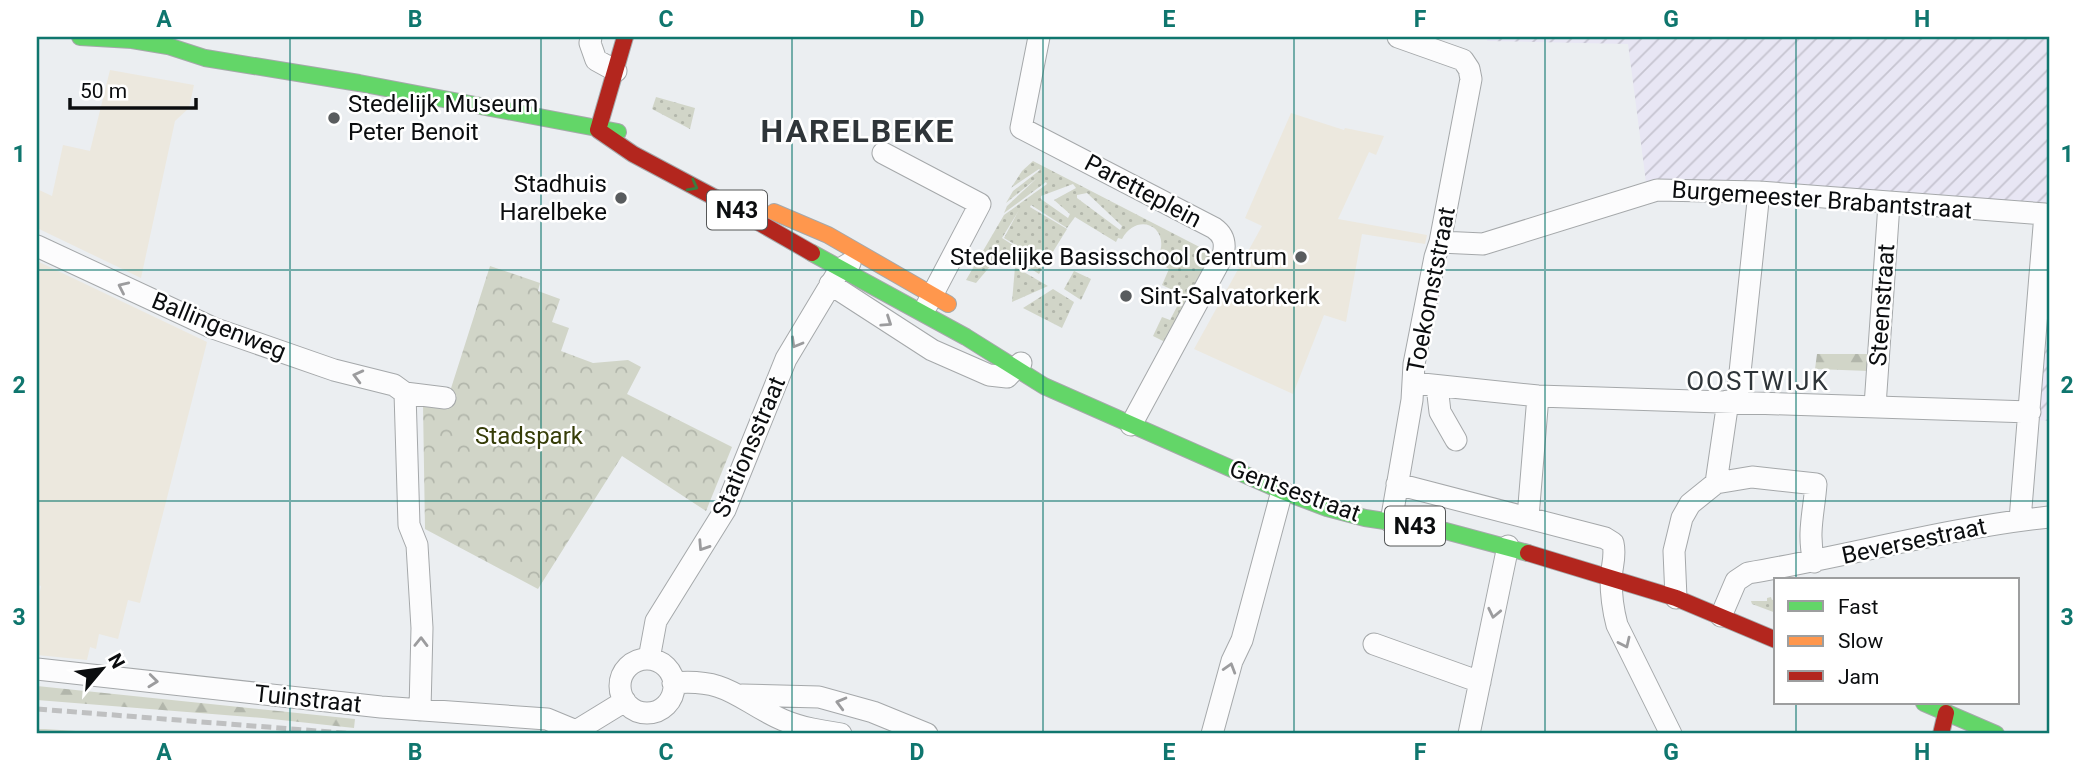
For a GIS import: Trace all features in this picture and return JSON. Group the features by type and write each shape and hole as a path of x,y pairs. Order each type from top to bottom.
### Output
{"main road":[{"name":"N43","path":"85,37 168,46 221,61 359,83 598,130 631,133"},
{"path":"598,130 609,67 625,37"},
{"name":"N43","path":"598,130 633,153 725,202 835,277"},
{"name":"N43","path":"719,182 794,222 828,235 874,262"},
{"name":"Gentsestraat","path":"874,262 928,304"},
{"name":"Gentsestraat","path":"835,277 928,304 954,308 1018,366 1061,394 1282,491 1327,508 1365,518 1438,529 1611,577 1676,598 1774,639"},
{"path":"1926,704 1976,731 1996,734"},
{"path":"1941,734 1947,713"}],"street":[{"path":"591,37 590,43 596,60 609,67"},
{"name":"Paretteplein","path":"1039,37 1021,128 1214,228 1224,240 1223,255 1131,425"},
{"name":"Toekomststraat","path":"1391,522 1412,400 1414,364 1471,79 1469,69 1463,61 1398,37"},
{"path":"883,153 980,204 928,304"},
{"name":"Burgemeester Brabantstraat","path":"1440,242 1483,244 1657,190 1759,192 2045,214 2030,412"},
{"path":"1716,483 1732,401 1759,192"},
{"name":"Steenstraat","path":"1875,405 1889,204"},
{"name":"Ballingenweg","path":"37,246 213,328 334,370 394,385 405,393 445,398"},
{"path":"874,262 851,263 835,277 932,350 998,377 1007,377 1018,366"},
{"name":"Stationsstraat","path":"649,659 656,621 725,510 786,359 835,277"},
{"path":"1413,383 1538,396 2030,412 2020,520"},
{"path":"1437,386 1440,412 1457,440"},
{"path":"405,393 409,525 417,545 422,628 420,710"},
{"path":"1528,517 1538,396"},
{"path":"1676,598 1674,551 1682,518 1690,504 1716,483 1752,477 1816,484 1814,515 1810,529 1814,562"},
{"path":"1397,484 1605,538 1613,543 1616,553 1611,577 1613,609 1623,641 1671,734"},
{"path":"1212,734 1232,661 1242,640 1282,491"},
{"name":"Beversestraat","path":"1721,616 1736,581 1741,576 1934,534 2049,517"},
{"path":"1469,734 1508,547"},
{"path":"1374,644 1480,682"},
{"path":"649,659 660,662 668,669 673,683 670,699 655,711 639,711 625,701 620,688 623,673 634,662 649,659"},
{"name":"Tuinstraat","path":"37,669 420,710 547,719 576,733"},
{"path":"673,683 703,682 742,695 788,722 841,734"},
{"path":"742,695 819,697 873,712 917,734"},
{"path":"576,733 625,701"}],"shaded area":[{"path":"1488,37 2049,37 2049,203 1738,183 1646,182 1628,44 1487,41"},
{"path":"110,70 194,85 189,108 175,121 141,278 37,228 37,189 52,196 63,145 90,151"},
{"name":"Stedelijke Basisschool Centrum","path":"1291,113 1344,130 1345,128 1384,136 1376,155 1369,152 1338,219 1427,235 1425,244 1362,234 1346,322 1324,315 1293,394 1194,349 1262,226 1245,218"},
{"path":"37,261 207,342 140,603 128,600 118,639 99,634 96,649 90,647 87,660 37,655 37,607 41,586 37,585"},
{"path":"2046,343 2049,344 2049,421 2038,420"}],"green space":[{"path":"656,97 695,108 690,129 652,109"},
{"path":"1033,161 1215,255 1167,343 1153,336 1162,317 1170,320 1183,295 1162,285 1169,269 1161,264 1163,259 1158,257 1161,238 1151,226 1136,226 1116,242 1075,217 1067,228 1031,205 1030,207 1067,229 1046,263 1004,238 1019,210 1002,238 1044,265 1039,274 1003,251 976,283 966,280 1004,215 1047,184 1046,182 1004,213 1007,206 1037,178 1006,203 1013,191 1040,170 1011,188 1022,171","holes":["1073,184 1076,188 1054,200 1070,214 1068,218 1041,199 1041,196","1087,193 1122,226 1120,230 1077,198 1077,195"]},
{"name":"Stadspark","path":"490,266 540,283 538,291 560,299 552,322 569,328 561,351 593,363 628,360 641,367 627,394 732,447 706,511 622,456 538,589 425,529 423,404 446,404"},
{"path":"1015,267 1048,286 1012,302"},
{"path":"1074,271 1091,279 1081,300 1064,289"},
{"path":"1053,289 1074,302 1062,328 1023,308"},
{"path":"1817,354 1871,354 1869,371 1815,369"},
{"path":"1767,598 1774,600 1774,612 1752,604 1751,601 1767,601"},
{"path":"37,686 355,719 354,728 37,700"},
{"path":"37,729 45,729 122,734 37,734"}],"railway":[{"path":"37,709 356,734"}],"traffic: fast":[{"path":"80,37 132,40 168,46 205,58 359,83 618,132"},
{"path":"812,253 966,337 1044,386 1282,491 1327,508 1365,518 1438,529 1528,553"},
{"path":"1926,704 1996,734"}],"traffic: slow":[{"path":"774,212 828,235 948,304"}],"traffic: jam":[{"path":"598,130 625,37"},
{"path":"598,130 633,154 812,253"},
{"path":"1528,553 1676,598 1774,639"},
{"path":"1941,734 1946,713"}],"place":[{"name":"Stedelijk Museum Peter Benoit","path":"334,118"},
{"name":"Stadhuis Harelbeke","path":"621,198"},
{"name":"Stedelijke Basisschool Centrum","path":"1301,257"},
{"name":"Sint-Salvatorkerk","path":"1126,296"}],"district":[{"name":"HARELBEKE","path":"858,131"},
{"name":"OOSTWIJK","path":"1758,381"}]}
